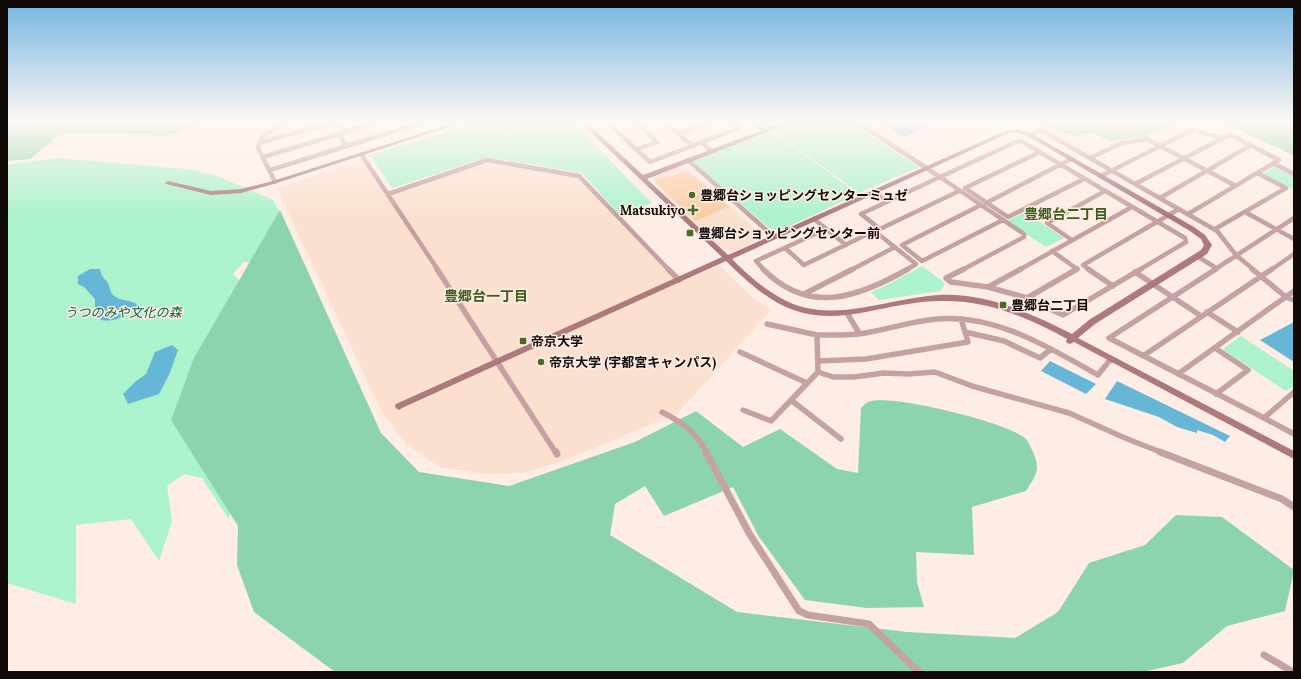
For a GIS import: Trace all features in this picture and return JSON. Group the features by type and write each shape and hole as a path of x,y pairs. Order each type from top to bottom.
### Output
{"street":[{"path":"261,154 275,182"},
{"path":"263,157 274,154"},
{"path":"270,170 322,154"},
{"path":"168,183 203,192 222,193 241,191 275,182 361,154 498,361 557,454"},
{"path":"617,154 642,178 646,185 758,293 780,307 802,315 815,317 848,315 928,303 970,304 1002,310 1025,318 1071,339 1293,457"},
{"path":"642,154 650,162 672,154"},
{"path":"642,178 704,154"},
{"path":"905,154 960,191 1008,218 1084,179"},
{"path":"399,406 958,154"},
{"path":"960,191 880,228 861,214 990,154"},
{"path":"1036,154 965,188 1003,220 1024,234 1024,237 946,278 951,282 988,287 1026,298 1063,315 1186,242 1184,238 1043,154"},
{"path":"1063,154 1203,237 1208,245 1204,252 1088,324 1071,339"},
{"path":"1082,154 1215,229 1236,255 1286,297 1294,300"},
{"path":"1090,158 1099,154"},
{"path":"1101,176 1146,154"},
{"path":"1175,154 1236,186"},
{"path":"1136,184 1192,154"},
{"path":"1160,198 1237,154"},
{"path":"1188,214 1279,160 1267,154"},
{"path":"1003,220 922,261 902,245 1072,159"},
{"path":"388,194 487,160 579,176 679,280"},
{"path":"688,160 774,237"},
{"path":"1273,163 1294,174"},
{"path":"1215,229 1286,188 1257,173"},
{"path":"1072,240 1047,224 1105,191"},
{"path":"874,192 887,201"},
{"path":"988,287 1132,207"},
{"path":"1112,286 1083,265 1179,209"},
{"path":"1245,212 1294,238"},
{"path":"1294,218 1109,338 1294,434"},
{"path":"814,219 846,245"},
{"path":"785,248 804,265 872,232 877,233 916,264 863,292 838,298 815,297 789,288 775,280 756,261 826,229"},
{"path":"804,294 895,247"},
{"path":"1026,298 1077,269 1052,251"},
{"path":"1143,356 1294,254"},
{"path":"1197,256 1216,268"},
{"path":"1135,272 1201,316"},
{"path":"1178,374 1294,292"},
{"path":"1207,312 1238,332"},
{"path":"848,315 858,333"},
{"path":"767,324 817,335 839,336 938,319 961,319 996,325 1019,332 1098,375 1111,360"},
{"path":"818,361 847,361 873,358 968,342 961,319"},
{"path":"965,332 985,334 1002,339 1040,358 1051,349"},
{"path":"743,410 771,421 818,372 817,335"},
{"path":"1215,348 1248,370 1216,394"},
{"path":"740,352 807,383"},
{"path":"818,372 833,378 884,373 908,374 935,372 972,386 1068,413 1125,438 1282,499 1294,507"},
{"path":"1264,418 1294,392"},
{"path":"791,400 841,439"},
{"path":"662,412 687,425 700,440 749,533 800,611 808,615 869,624 919,672"},
{"path":"1264,655 1293,672"}],"shaded area":[{"name":"帝京大学 (宇都宮キャンパス)","path":"363,160 386,196 488,163 578,178 678,283 719,265 753,298 771,310 678,413 561,462 523,473 485,474 440,467 407,445 382,413 277,188"},
{"path":"679,166 686,167 760,233 761,238 734,251 722,249 653,182 652,177"}],"green space":[{"path":"7,154 36,154 30,159 7,161"},
{"path":"374,154 603,154 652,203 620,215 582,173 487,157 392,188 370,155"},
{"path":"708,154 803,154 858,194 779,231 770,229 693,162 694,159"},
{"path":"805,154 899,154 919,167 859,193"},
{"name":"うつのみや文化の森","path":"57,158 187,169 217,176 273,200 280,213 272,264 244,262 233,274 244,285 267,453 228,518 202,478 184,474 167,486 172,521 159,561 131,519 76,525 76,604 7,583 7,165"},
{"path":"1275,166 1294,175 1294,190 1262,174"},
{"path":"280,210 381,433 419,472 509,486 635,442 696,411 743,447 780,429 837,469 858,473 861,408 868,402 880,400 923,406 975,418 1015,432 1028,441 1035,457 1037,467 1035,476 1026,491 972,507 974,555 916,552 917,582 924,607 867,608 805,600 759,537 733,487 664,516 645,486 615,504 610,535 737,612 907,632 1015,638 1058,612 1089,563 1145,545 1176,515 1222,517 1294,570 1285,611 1227,626 1183,663 1142,672 335,672 254,612 237,565 238,526 171,420 194,358"},
{"path":"1025,212 1064,238 1046,247 1007,221"},
{"path":"922,266 945,283 940,291 879,300 871,292 887,285"},
{"path":"1241,336 1294,371 1294,386 1286,391 1225,351 1224,348"}],"water":[{"path":"90,269 100,269 113,295 119,299 133,302 139,306 126,315 116,319 106,321 101,320 95,309 95,299 84,287 78,284 78,276"},
{"path":"1294,322 1294,362 1260,340"},
{"path":"172,345 178,350 169,375 159,394 128,404 123,394 146,374 155,352"},
{"path":"1050,361 1096,384 1086,394 1041,371"},
{"path":"1117,381 1230,436 1225,442 1213,435 1197,430 1197,433 1177,427 1159,417 1105,399"}],"building":[{"name":"豊郷台ショッピングセンターミュゼ","path":"685,171 693,175 729,207 696,221 655,182 656,179 665,176 667,178"}],"place":[{"name":"豊郷台ショッピングセンターミュゼ","path":"692,195"},
{"name":"Matsukiyo","path":"693,210"},
{"name":"豊郷台ショッピングセンター前","path":"690,233"},
{"name":"豊郷台二丁目","path":"1003,305"},
{"name":"帝京大学","path":"523,341"},
{"name":"帝京大学 (宇都宮キャンパス)","path":"541,362"}],"district":[{"name":"豊郷台二丁目","path":"1066,214"},
{"name":"豊郷台一丁目","path":"486,296"}]}
